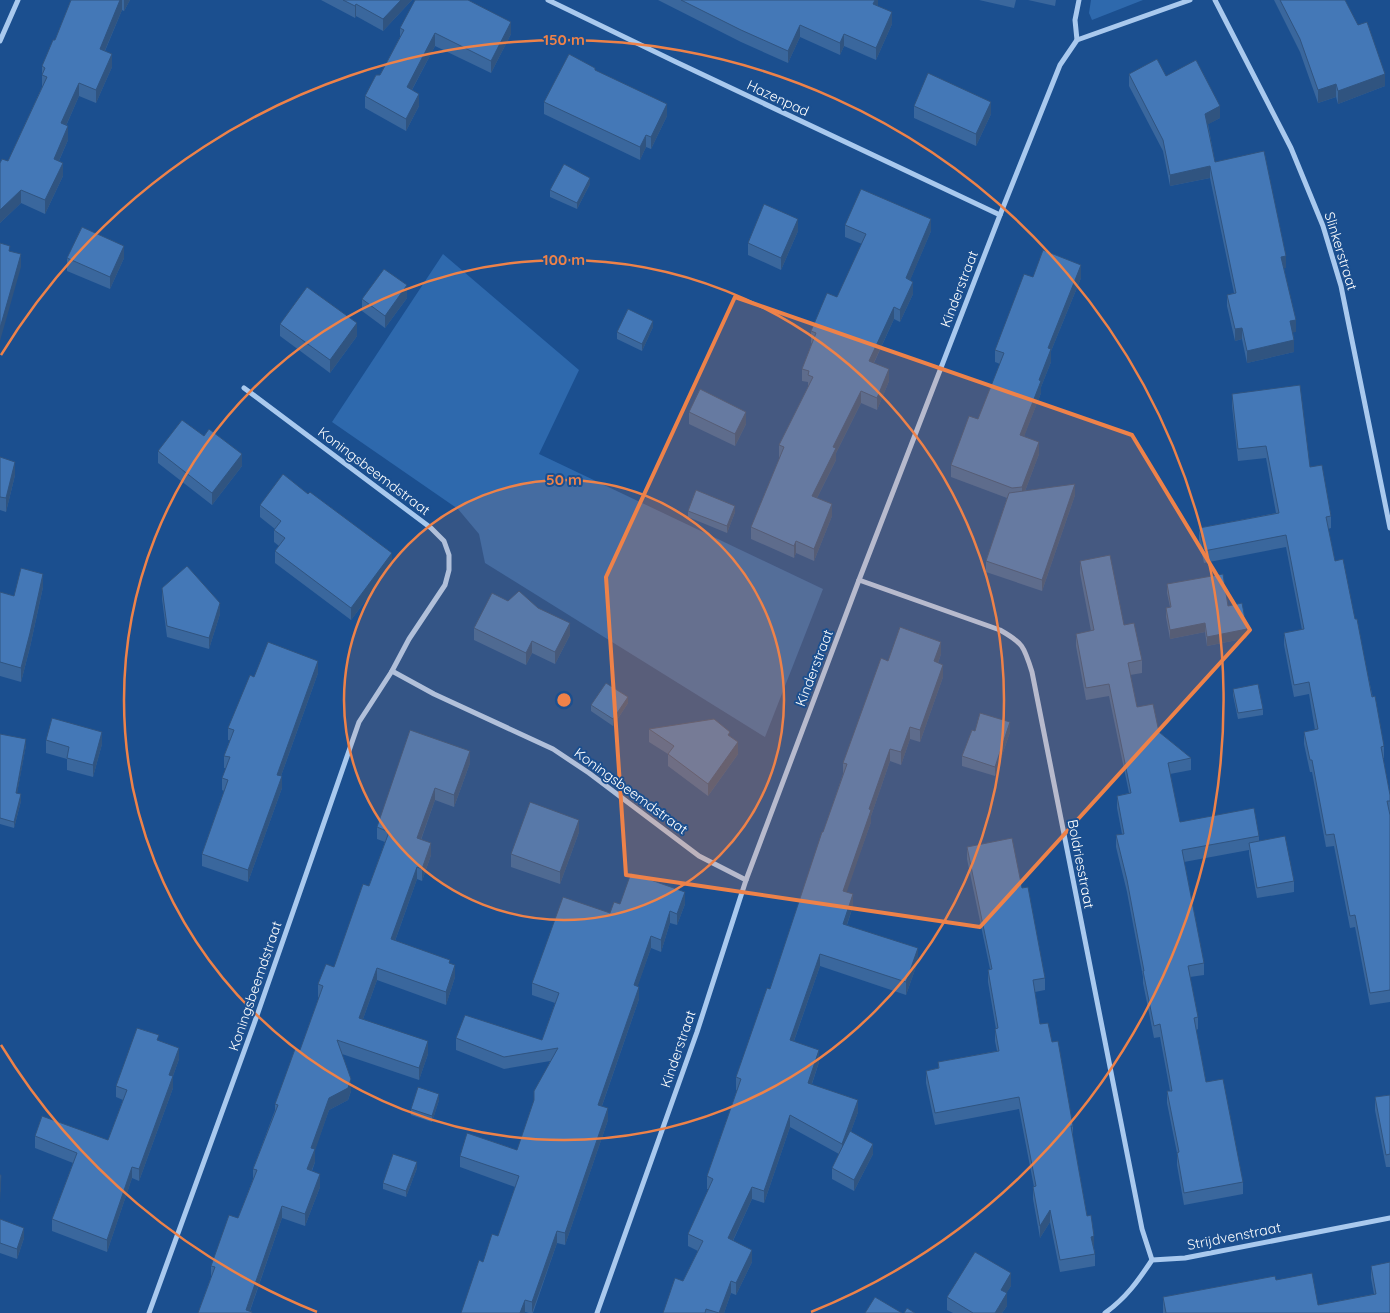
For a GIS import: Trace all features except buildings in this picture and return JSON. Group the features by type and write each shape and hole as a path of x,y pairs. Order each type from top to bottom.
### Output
{"street":[{"path":"0,41 18,0"},
{"name":"Hazenpad","path":"548,0 1000,215"},
{"path":"1079,0 1075,20 1077,40 1190,0"},
{"name":"Slinkerstraat","path":"1215,0 1291,148 1323,226 1341,286 1390,528"},
{"name":"Kinderstraat","path":"597,1313 696,1032 746,880 859,580 1060,65 1077,40"},
{"name":"Koningsbeemdstraat","path":"149,1313 254,1024 360,722 392,671 409,639 445,585 449,570 449,555 444,541 431,528 244,388"},
{"name":"Boldriesstraat","path":"859,580 1000,630 1015,639 1026,650 1034,681 1142,1229 1152,1260"},
{"name":"Koningsbeemdstraat","path":"392,671 434,694 553,749 590,773 699,856 746,880"},
{"name":"Strijdvenstraat","path":"1152,1260 1186,1258 1390,1218"},
{"path":"1105,1313 1131,1291 1152,1260"}],"highlighted area":[{"path":"735,297 1132,435 1250,630 980,927 626,875 606,577"}],"shaded area":[{"path":"1091,0 1143,0 1092,20 1089,13"},
{"path":"443,254 579,370 539,454 823,589 765,737 485,563 479,534 458,509 332,422"}]}
